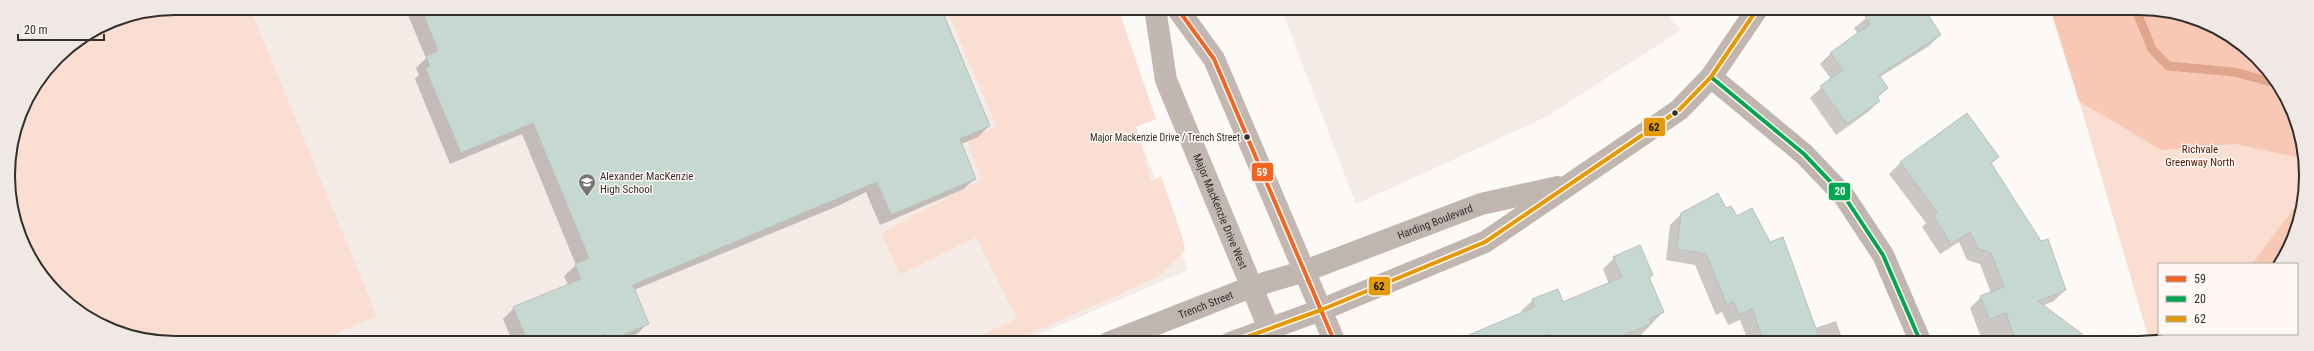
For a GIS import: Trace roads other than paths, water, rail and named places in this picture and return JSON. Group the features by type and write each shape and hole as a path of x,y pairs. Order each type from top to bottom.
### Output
{"main road":[{"name":"Major MacKenzie Drive West","path":"1156,15 1166,80 1272,335"},
{"path":"1182,15 1214,59 1332,336"}],"street":[{"path":"1272,335 1321,310 1485,242 1569,184 1592,172 1679,110 1711,77 1753,15"},
{"path":"1711,77 1804,154 1844,196 1883,255 1918,336"},
{"name":"Harding Boulevard","path":"1304,271 1481,204 1569,184"},
{"name":"Trench Street","path":"1126,336 1252,287 1304,271"}],"waterway":[{"path":"2138,15 2152,49 2168,66 2234,72 2268,81"}],"place":[{"name":"Major Mackenzie Drive / Trench Street","path":"1247,137"},
{"name":"Alexander MacKenzie High School","path":"587,197"}],"park label":[{"name":"Richvale Greenway North","path":"2200,155"}]}
